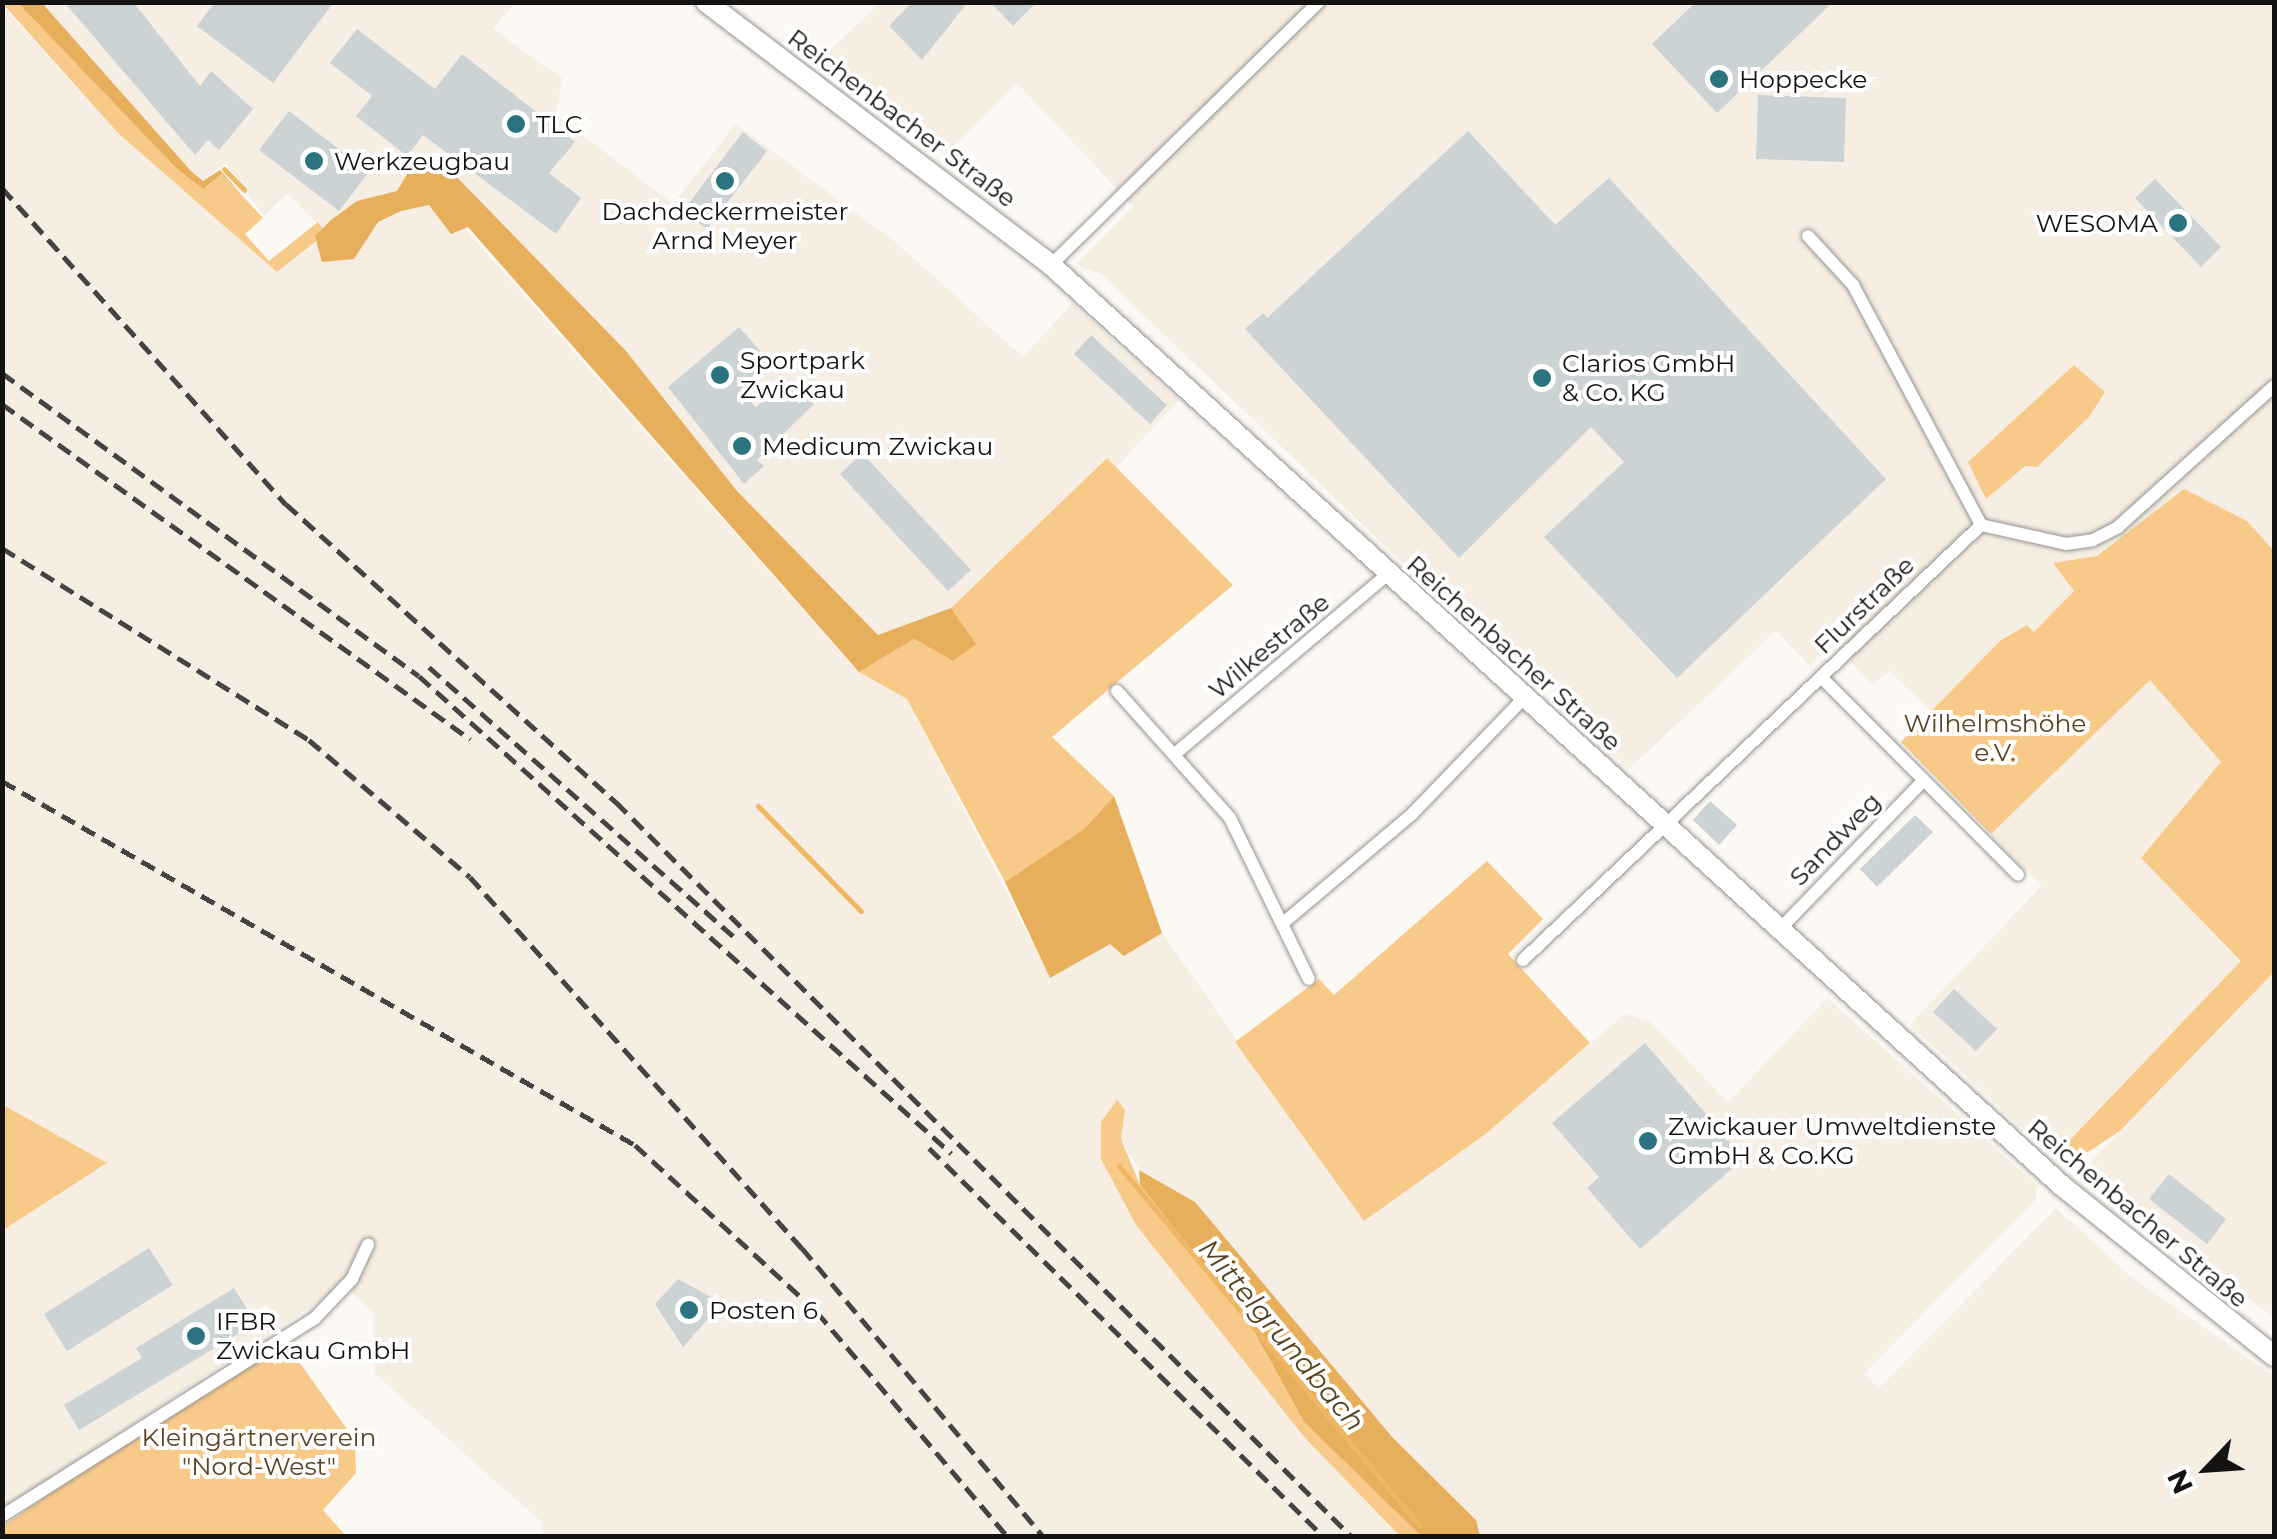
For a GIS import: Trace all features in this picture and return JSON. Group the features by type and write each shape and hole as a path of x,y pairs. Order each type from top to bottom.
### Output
{"main road":[{"name":"Reichenbacher Straße","path":"706,2 1050,265 2115,1232 2274,1356"}],"street":[{"path":"1050,265 1320,2"},
{"path":"1808,236 1853,285 1981,524 2066,544 2093,540 2118,527 2274,386"},
{"name":"Flurstraße","path":"1523,960 1981,524"},
{"name":"Wilkestraße","path":"1176,753 1389,573"},
{"path":"1821,677 2018,875"},
{"path":"1117,691 1230,818 1310,979"},
{"path":"1282,924 1412,814 1525,697"},
{"name":"Sandweg","path":"1780,929 1923,782"},
{"path":"2,1516 316,1318 352,1279 368,1245"}],"shaded area":[{"path":"880,2 2274,3 2274,551 2247,521 2184,489 2097,556 2054,563 2074,591 2033,633 2000,641 1931,711 1889,671 1873,685 1834,644 1810,666 1776,631 1628,770 1501,635 1431,590 1101,274 1076,265 1133,206 1017,83 946,155 818,62"},
{"path":"18,3 42,3 191,171 203,181 220,170 243,196 222,174 203,189 177,169"},
{"path":"42,3 515,3 493,29 562,78 556,115 673,204 736,124 898,244 1023,357 1072,303 1179,400 1115,469 1106,458 951,608 878,635 737,491 611,335 427,186 851,664 907,699 1050,977 1110,944 1124,956 1162,933 1364,1220 1487,1133 1625,1014 1650,1021 1728,1103 1827,998 2037,1185 2036,1199 1864,1374 1879,1388 2056,1208 2130,1276 2274,1376 2274,1536 1480,1536 1476,1519 1393,1438 1195,1202 1139,1169 1121,1139 1125,1111 1101,1122 1136,1225 1305,1438 1400,1536 543,1536 540,1521 375,1374 374,1314 344,1285 3,1509 3,1230 106,1163 3,1105 2,5 118,133 277,272 326,233 288,193 264,216 226,163 203,180 191,171"},
{"path":"442,162 626,351 737,491 878,635 951,608 976,644 953,661 914,639 859,672 468,227 451,234 429,205 401,211 378,222 354,259 322,262 315,236 331,220 357,201 397,191 412,166"},
{"path":"2150,679 2221,762 2141,858 2242,961 2053,1157 1910,1025 2042,885 1991,834"},
{"path":"1114,796 1162,933 1124,956 1110,944 1050,978 1005,882 1084,829"},
{"path":"2274,972 2274,1318 2083,1170"},
{"path":"1139,1170 1195,1202 1393,1438 1476,1520 1480,1536 1421,1536 1304,1422 1250,1324 1140,1185"}],"green space":[{"path":"2,3 18,3 177,169 203,189 222,174 263,218 245,234 269,261 318,222 326,233 277,272 118,133"},
{"path":"2074,365 2105,392 2089,417 2037,467 2025,466 1986,499 1968,462"},
{"path":"1107,458 1233,585 1052,737 1114,796 1084,829 1005,882 907,699 859,672 914,639 953,661 975,643 951,608"},
{"name":"Wilhelmshöhe e.V.","path":"2184,489 2247,521 2274,551 2274,972 2120,1131 2079,1158 2065,1145 2241,961 2141,858 2221,762 2150,680 1991,834 1901,742 2000,641 2027,625 2034,632 2074,591 2053,563 2097,556"},
{"path":"1487,861 1543,919 1508,954 1590,1043 1487,1133 1364,1221 1235,1042 1319,979 1334,995"},
{"path":"1117,1100 1125,1110 1121,1139 1140,1185 1250,1324 1304,1422 1421,1536 1400,1536 1305,1438 1136,1225 1101,1159 1101,1122"},
{"path":"3,1105 107,1163 3,1230"},
{"name":"Kleingärtnerverein \"Nord-West\"","path":"284,1341 355,1440 356,1473 323,1510 346,1536 3,1536 2,1527 187,1398"}],"building":[{"path":"64,2 133,2 200,86 211,71 253,109 219,150 208,140 195,155"},
{"path":"215,2 334,2 273,83 197,26"},
{"path":"912,2 968,2 922,60 889,26"},
{"path":"990,2 1037,2 1013,26"},
{"name":"Hoppecke","path":"1696,2 1833,2 1717,113 1652,44"},
{"path":"357,29 435,89 462,54 575,142 549,173 581,198 556,234 423,135 407,156 356,116 372,96 330,63"},
{"path":"1758,95 1846,98 1844,162 1756,159"},
{"name":"Werkzeugbau","path":"289,111 369,172 339,211 259,150"},
{"name":"Clarios GmbH & Co. KG","path":"1468,131 1555,225 1609,178 1886,479 1677,678 1544,537 1624,462 1591,427 1459,558 1245,329 1263,313 1267,318"},
{"name":"Dachdeckermeister Arnd Meyer","path":"743,132 767,151 707,229 683,211"},
{"name":"WESOMA","path":"2155,179 2221,247 2201,267 2135,198"},
{"path":"739,327 771,363 740,390 756,407 785,381 814,404 757,460 764,466 744,484 668,387"},
{"path":"1091,335 1167,405 1150,424 1074,354"},
{"path":"862,453 971,570 948,591 840,474"},
{"path":"1710,801 1737,825 1719,845 1693,820"},
{"path":"1915,815 1933,832 1877,887 1860,869"},
{"path":"1954,989 1997,1029 1976,1051 1933,1012"},
{"name":"Zwickauer Umweltdienste GmbH & Co.KG","path":"1645,1043 1744,1158 1640,1249 1587,1188 1599,1177 1552,1123"},
{"path":"2169,1174 2226,1219 2207,1244 2149,1199"},
{"path":"149,1248 173,1285 67,1351 44,1314"},
{"name":"Posten 6","path":"678,1279 722,1303 683,1347 655,1304"},
{"name":"IFBR Zwickau GmbH","path":"234,1288 256,1323 79,1430 64,1405 142,1358 136,1348"}],"waterway":[{"name":"Mittelgrundbach","path":"224,169 244,190"},
{"name":"Mittelgrundbach","path":"758,806 861,911"},
{"name":"Mittelgrundbach","path":"1119,1166 1419,1525"}],"railway":[{"path":"2,188 286,504 616,802 1351,1536"},
{"path":"2,373 419,676 951,1153"},
{"path":"2,404 470,739"},
{"path":"2,548 309,740 470,877 802,1248 1043,1536"},
{"path":"429,667 736,939"},
{"path":"2,781 635,1145 817,1312 1007,1536"},
{"path":"929,1148 1323,1536"}],"place":[{"name":"Hoppecke","path":"1719,79"},
{"name":"TLC","path":"516,124"},
{"name":"Werkzeugbau","path":"314,161"},
{"name":"Dachdeckermeister Arnd Meyer","path":"725,181"},
{"name":"WESOMA","path":"2178,223"},
{"name":"Sportpark Zwickau","path":"720,375"},
{"name":"Clarios GmbH & Co. KG","path":"1542,378"},
{"name":"Medicum Zwickau","path":"742,446"},
{"name":"Zwickauer Umweltdienste GmbH & Co.KG","path":"1648,1141"},
{"name":"Posten 6","path":"689,1310"},
{"name":"IFBR Zwickau GmbH","path":"196,1336"}]}
